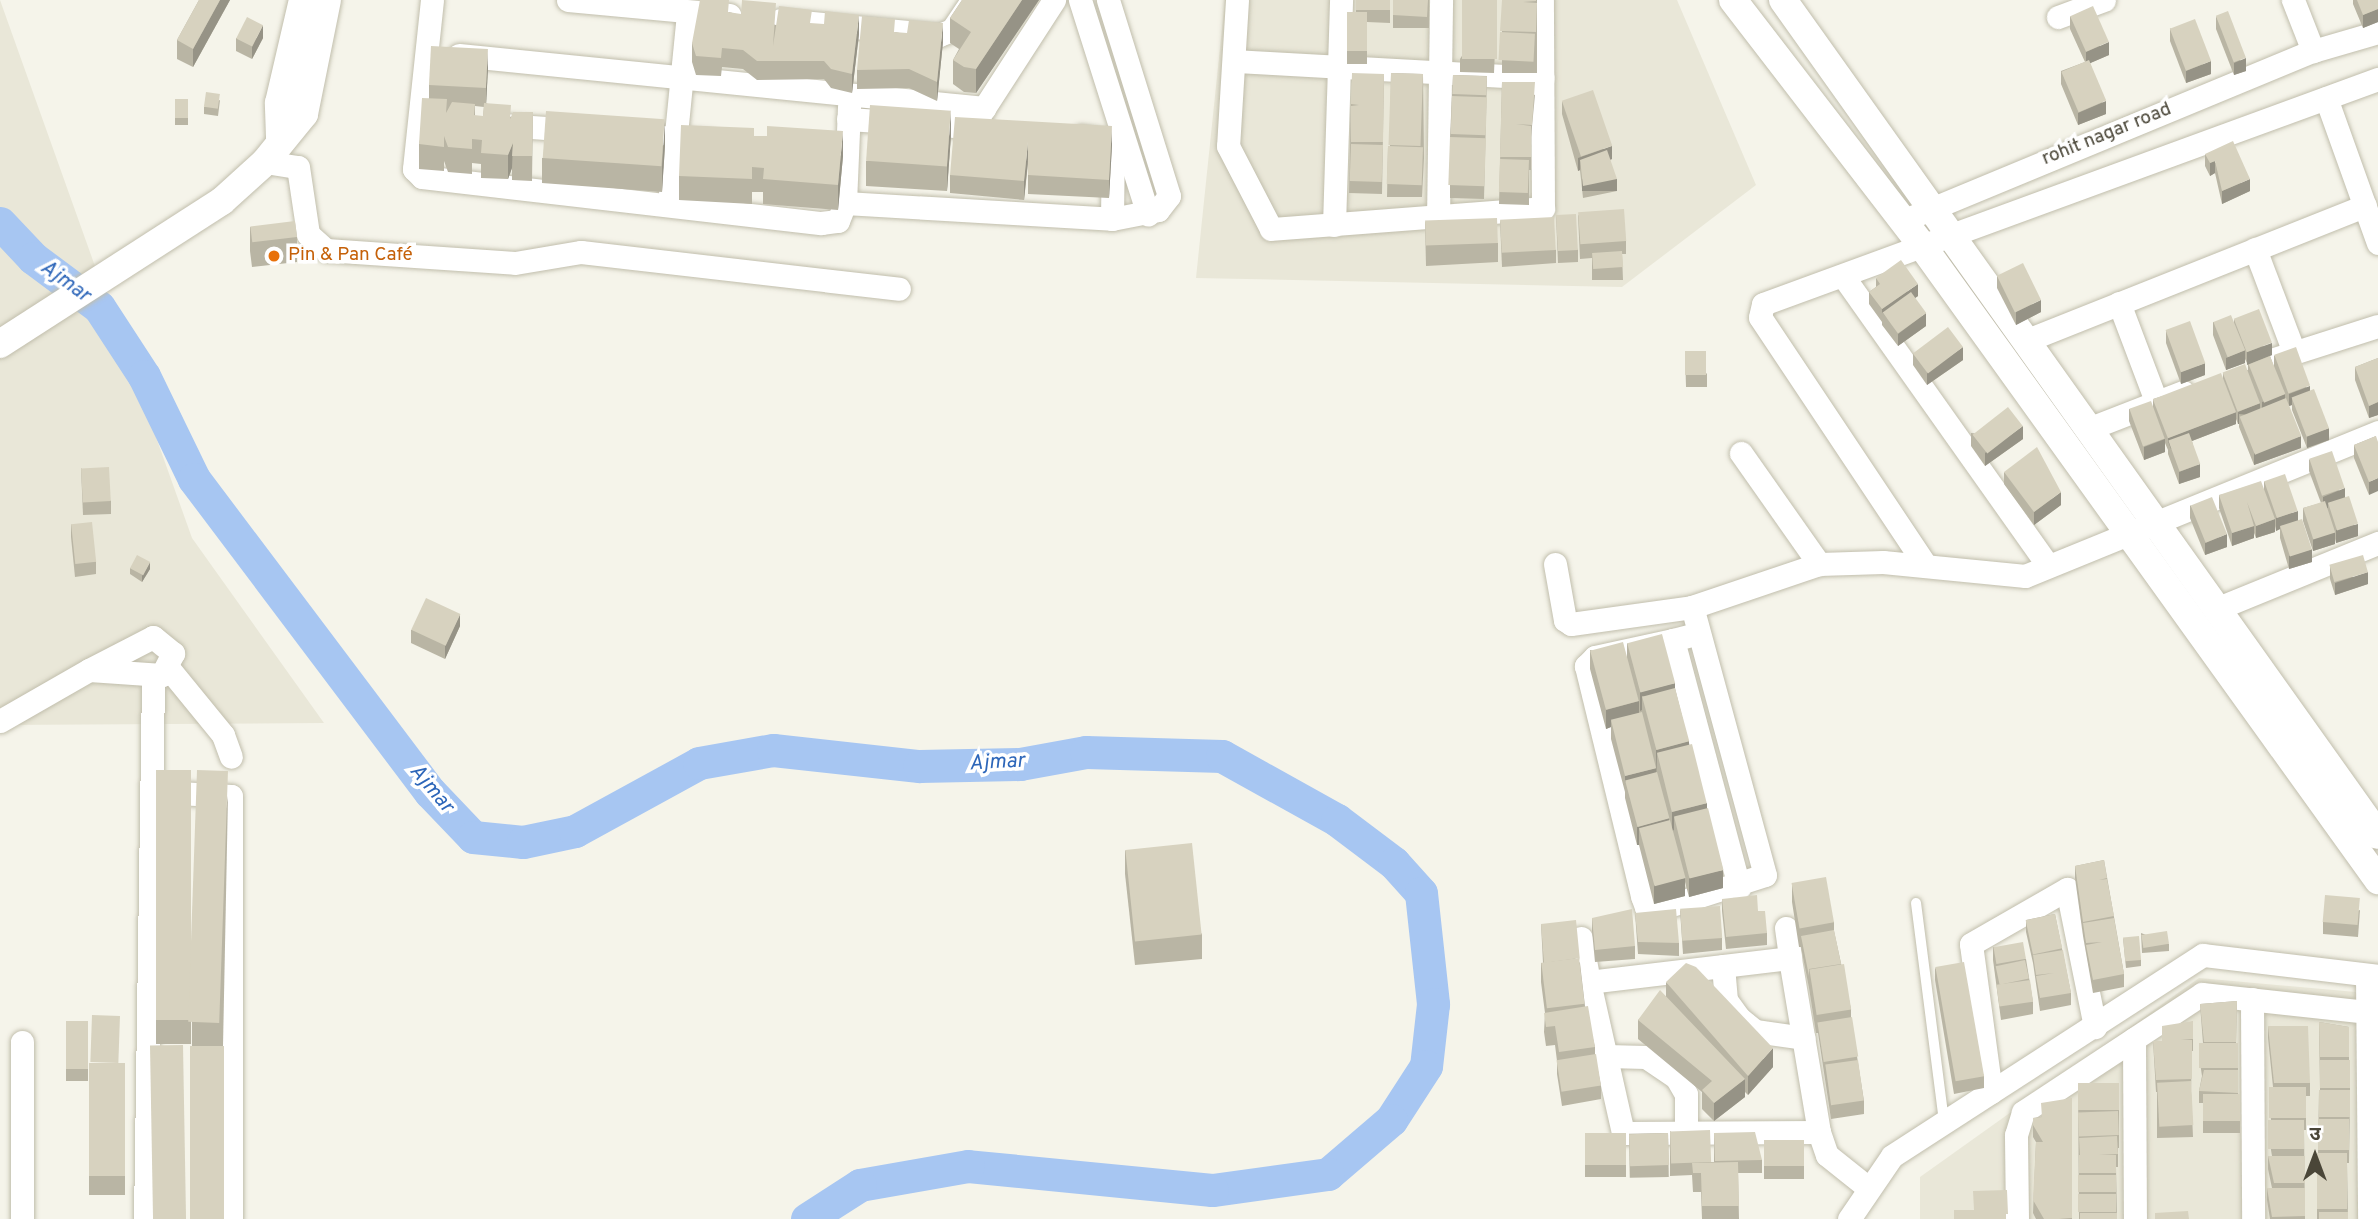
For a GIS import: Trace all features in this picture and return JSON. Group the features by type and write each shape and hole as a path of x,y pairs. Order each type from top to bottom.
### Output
{"street":[{"path":"280,137 279,103 303,0"},
{"path":"2,342 222,201 265,162 280,137 304,114 327,0"},
{"path":"432,0 414,169 422,177 821,223 838,221 845,203 849,107"},
{"path":"568,0 939,35 952,30 972,0"},
{"path":"1080,0 1148,214"},
{"path":"845,203 1111,219 1148,214 1169,196 1108,0"},
{"path":"1237,0 1228,146 1265,223 1271,229 1438,220 1543,208 1542,0"},
{"path":"1334,225 1341,0"},
{"path":"1438,220 1441,0"},
{"path":"1733,0 1902,221 2141,525 2216,608 2378,835"},
{"path":"1783,0 2088,429 2141,525 2378,880"},
{"path":"2058,17 2104,0"},
{"path":"2293,0 2313,51"},
{"path":"978,118 1052,1"},
{"path":"669,204 688,12"},
{"name":"rohit nagar road","path":"1902,221 1930,206 2313,51 2378,32"},
{"path":"428,52 681,78 849,107 978,118 1012,131"},
{"path":"1235,61 1543,78"},
{"path":"1926,566 1760,317 1763,304 2378,79"},
{"path":"2326,98 2378,243"},
{"path":"420,118 446,120"},
{"path":"473,122 741,144"},
{"path":"1124,137 1150,129"},
{"path":"1053,134 1113,141 1111,219"},
{"path":"820,151 847,153"},
{"path":"265,162 298,167 308,234 326,250 507,263 581,252 899,289"},
{"path":"2025,341 2365,206"},
{"path":"2255,250 2294,352"},
{"path":"1843,276 2048,566"},
{"path":"2119,303 2156,401"},
{"path":"2244,370 2378,326"},
{"path":"2088,429 2206,383"},
{"path":"1555,564 1565,620 1571,624 1692,607 1819,564 1926,566 2025,576 2141,525 2378,432"},
{"path":"1741,453 1819,564"},
{"path":"2216,608 2377,547"},
{"path":"1692,607 1701,633 1765,875 1740,887 1646,906 1586,666 1597,657 1701,633"},
{"path":"1590,633 1597,657"},
{"path":"0,722 89,670 153,637 173,653 162,673 151,792 145,1219"},
{"path":"1673,640 1740,887"},
{"path":"89,670 162,673 223,735 231,757"},
{"path":"151,792 231,796 231,1219"},
{"path":"1991,1092 1971,944 2067,889 2095,1027"},
{"path":"1786,928 1819,1132 1827,1154 1866,1186"},
{"path":"1581,938 1623,1133 1819,1132"},
{"path":"1849,1219 1866,1186 1892,1156 2203,956 2373,975 2369,1219"},
{"path":"1589,982 1790,958"},
{"path":"1723,966 1726,1000 1739,1018 1755,1031 1804,1038"},
{"path":"2017,1219 2015,1135 2023,1112 2202,994 2373,1013"},
{"path":"2252,999 2253,1219"},
{"path":"2134,1039 2135,1219"},
{"path":"22,1042 22,1219"},
{"path":"1606,1056 1646,1057 1676,1077 1686,1094 1686,1133"},
{"path":"147,1057 175,1058"},
{"path":"203,1059 231,1060"}],"lane":[{"path":"1916,903 1944,1123"}],"shaded area":[{"path":"0,0 192,538 324,723 0,725"},
{"path":"1225,0 1677,0 1756,185 1622,287 1196,278"},
{"path":"2199,978 2378,994 2378,1219 1920,1219 1920,1177"}],"building":[{"path":"199,0 220,0 193,49 177,40"},
{"path":"700,0 729,0 728,12 741,14 742,0 776,3 773,46 779,6 812,10 810,23 824,24 825,11 859,15 852,74 831,69 824,61 757,61 743,50 722,48 721,58 696,56 692,43"},
{"path":"962,0 1022,0 976,69 964,67 953,60 971,32 950,18"},
{"path":"1356,0 1390,0 1390,10 1356,10"},
{"path":"1393,0 1428,0 1427,17 1393,15"},
{"path":"1462,0 1497,0 1497,59 1462,59"},
{"path":"1502,0 1536,0 1523,2 1537,3 1536,32 1500,31"},
{"path":"2357,0 2378,0 2378,9 2363,15"},
{"path":"2093,6 2109,42 2086,52 2070,16"},
{"path":"2228,11 2246,58 2234,62 2216,16"},
{"path":"1347,12 1367,12 1367,51 1347,51"},
{"path":"862,16 895,19 894,32 907,33 909,20 943,23 937,82 909,69 857,70"},
{"path":"247,17 263,25 252,47 236,38"},
{"path":"2195,19 2211,61 2186,71 2170,29"},
{"path":"1500,32 1535,34 1533,62 1499,60"},
{"path":"431,46 488,49 486,88 429,85"},
{"path":"2089,60 2106,101 2079,112 2061,72"},
{"path":"1352,73 1384,74 1383,142 1351,142 1351,106 1359,105 1351,104"},
{"path":"1391,73 1423,74 1420,146 1388,145"},
{"path":"1453,75 1487,76 1486,95 1452,94"},
{"path":"1502,82 1535,82 1532,125 1516,124 1531,126 1531,157 1500,157"},
{"path":"1593,90 1612,146 1581,157 1562,101"},
{"path":"206,92 220,94 218,109 204,107"},
{"path":"1452,96 1487,97 1486,135 1451,134"},
{"path":"422,98 447,99 446,113 452,102 475,104 474,115 483,116 484,103 511,105 510,119 513,112 533,112 532,156 512,156 513,143 508,155 481,153 482,140 472,139 472,149 448,147 444,136 444,147 419,144"},
{"path":"175,99 188,99 188,118 175,118"},
{"path":"870,105 951,111 947,167 866,161"},
{"path":"546,111 665,119 661,166 543,158"},
{"path":"955,117 1112,126 1109,180 1028,175 1028,142 1024,181 950,175"},
{"path":"681,125 754,128 754,136 767,136 767,126 843,131 838,185 763,179 764,168 752,167 752,179 679,176"},
{"path":"1450,137 1486,138 1484,186 1448,185"},
{"path":"2233,141 2250,179 2222,191 2215,161 2210,163 2205,154"},
{"path":"1351,144 1383,145 1382,182 1350,181"},
{"path":"1388,146 1423,147 1422,185 1387,184"},
{"path":"1607,150 1617,179 1583,186 1580,160"},
{"path":"1500,159 1529,160 1528,193 1499,192"},
{"path":"1624,209 1626,241 1580,244 1578,212"},
{"path":"1576,214 1578,250 1558,251 1556,215"},
{"path":"1554,217 1556,250 1502,253 1500,220"},
{"path":"1497,218 1498,243 1426,245 1425,221"},
{"path":"295,221 297,237 252,242 250,226"},
{"path":"1622,251 1623,267 1593,269 1592,253"},
{"path":"1901,260 1918,284 1882,309 1869,292 1880,284 1876,278"},
{"path":"2023,263 2041,300 2015,313 1997,276"},
{"path":"1911,292 1926,313 1898,334 1883,313"},
{"path":"2259,309 2272,343 2247,352 2234,319"},
{"path":"2231,315 2245,350 2228,357 2213,322"},
{"path":"2190,321 2205,363 2181,372 2166,330"},
{"path":"1948,327 1963,347 1928,373 1913,353"},
{"path":"2296,347 2310,386 2288,393 2274,355"},
{"path":"1685,351 1706,351 1706,375 1685,375"},
{"path":"2270,356 2285,394 2264,403 2249,365"},
{"path":"2378,358 2378,402 2369,406 2355,367"},
{"path":"2245,364 2260,403 2238,412 2223,373"},
{"path":"2221,373 2236,412 2168,438 2153,399"},
{"path":"2314,389 2329,428 2307,437 2292,398"},
{"path":"2286,398 2301,436 2255,455 2240,417"},
{"path":"2151,401 2165,439 2143,446 2129,409"},
{"path":"2008,407 2023,426 1987,454 1973,435"},
{"path":"2189,433 2200,464 2180,472 2168,441"},
{"path":"2376,436 2378,478 2369,482 2354,445"},
{"path":"2037,447 2061,492 2034,512 2004,472"},
{"path":"2332,451 2345,488 2322,496 2309,459"},
{"path":"109,467 111,501 83,502 81,468"},
{"path":"2285,474 2298,511 2277,518 2264,481"},
{"path":"2261,481 2275,519 2256,526 2247,502 2254,526 2232,533 2219,495"},
{"path":"2349,496 2358,524 2337,530 2328,503"},
{"path":"2212,497 2227,534 2206,543 2191,506"},
{"path":"2325,501 2335,532 2313,539 2303,508"},
{"path":"2302,519 2312,549 2290,557 2280,526"},
{"path":"92,522 96,562 75,564 71,524"},
{"path":"137,555 150,562 143,575 130,568"},
{"path":"2363,555 2368,572 2334,582 2329,565"},
{"path":"426,598 460,614 446,646 411,630"},
{"path":"1662,634 1675,683 1640,693 1627,643"},
{"path":"1623,642 1639,701 1606,710 1590,651"},
{"path":"1675,688 1689,741 1656,750 1642,697"},
{"path":"1642,712 1656,768 1625,776 1611,720"},
{"path":"1692,744 1707,803 1672,812 1657,753"},
{"path":"156,770 191,770 191,1020 156,1020"},
{"path":"197,770 228,771 219,1023 188,1022"},
{"path":"1657,772 1669,818 1638,827 1625,781"},
{"path":"1708,808 1723,870 1690,879 1674,816"},
{"path":"1670,820 1686,878 1655,886 1639,828"},
{"path":"1192,843 1202,934 1135,941 1125,850"},
{"path":"2104,860 2107,878 2099,880 2107,879 2114,916 2083,922 2075,866"},
{"path":"1826,877 1834,922 1800,928 1792,883"},
{"path":"1757,895 1758,911 1765,911 1767,933 1726,937 1722,899"},
{"path":"2325,895 2360,898 2358,925 2323,922"},
{"path":"1720,906 1722,938 1682,941 1680,909"},
{"path":"1632,909 1635,946 1595,950 1592,918"},
{"path":"1676,909 1679,943 1638,942 1635,913"},
{"path":"2055,914 2062,948 2033,954 2026,920"},
{"path":"2114,918 2124,974 2093,980 2086,945 2102,942 2086,943 2083,923"},
{"path":"1576,920 1580,961 1579,958 1544,963 1541,924"},
{"path":"1834,930 1841,964 1809,969 1809,976 1801,936"},
{"path":"2167,931 2169,944 2143,948 2141,935"},
{"path":"2139,936 2141,960 2125,961 2123,937"},
{"path":"2023,942 2026,959 1996,964 1993,947"},
{"path":"2063,950 2071,993 2040,998 2036,976 2054,973 2036,975 2033,955"},
{"path":"1579,958 1585,1004 1547,1008 1541,963"},
{"path":"2025,960 2029,979 2000,985 1996,966"},
{"path":"1964,962 1984,1076 1956,1081 1935,967"},
{"path":"1686,963 1696,967 1773,1048 1748,1076 1666,982"},
{"path":"1844,964 1851,1009 1817,1015 1809,969"},
{"path":"2030,980 2033,1002 1999,1007 1996,985"},
{"path":"1660,990 1745,1079 1714,1103 1702,1090 1712,1081 1638,1020"},
{"path":"2237,1001 2236,1042 2204,1042 2200,1004"},
{"path":"1588,1006 1595,1047 1559,1052 1555,1026 1546,1027 1544,1013"},
{"path":"92,1015 120,1016 118,1063 90,1062"},
{"path":"1852,1017 1858,1057 1824,1062 1817,1022"},
{"path":"66,1021 88,1021 88,1069 66,1069"},
{"path":"2193,1021 2193,1039 2181,1039 2192,1040 2192,1079 2156,1080 2153,1041 2162,1041 2162,1026"},
{"path":"2319,1022 2349,1027 2349,1057 2320,1057"},
{"path":"2268,1026 2308,1026 2310,1083 2274,1083"},
{"path":"2199,1043 2238,1043 2238,1068 2199,1068"},
{"path":"183,1045 186,1219 153,1219 150,1046"},
{"path":"190,1046 224,1046 224,1219 190,1219"},
{"path":"1596,1054 1601,1086 1561,1092 1556,1060"},
{"path":"1858,1060 1864,1101 1831,1105 1825,1065"},
{"path":"2320,1060 2350,1060 2350,1088 2320,1088"},
{"path":"89,1063 125,1063 125,1176 89,1176"},
{"path":"2204,1070 2238,1070 2238,1093 2199,1091"},
{"path":"2191,1081 2193,1125 2159,1127 2157,1083"},
{"path":"2078,1083 2119,1083 2119,1110 2078,1110"},
{"path":"2269,1087 2306,1087 2306,1118 2269,1118"},
{"path":"2319,1090 2350,1090 2350,1117 2319,1117"},
{"path":"2203,1094 2240,1094 2240,1121 2203,1121"},
{"path":"2072,1098 2072,1218 2044,1219 2033,1200 2036,1142 2043,1142 2033,1125 2033,1118 2042,1117 2041,1103"},
{"path":"2118,1111 2119,1135 2079,1136 2078,1112"},
{"path":"2318,1119 2349,1119 2349,1150 2318,1150"},
{"path":"2268,1120 2304,1120 2304,1149 2268,1149"},
{"path":"1710,1130 1711,1162 1671,1163 1670,1131"},
{"path":"1755,1132 1762,1160 1715,1161 1714,1133"},
{"path":"1585,1133 1626,1133 1626,1165 1585,1165"},
{"path":"1668,1133 1669,1165 1630,1166 1629,1134"},
{"path":"2117,1136 2118,1154 2080,1156 2079,1138"},
{"path":"1764,1140 1804,1140 1804,1166 1764,1166"},
{"path":"2317,1153 2347,1153 2347,1209 2317,1209"},
{"path":"2079,1155 2116,1155 2116,1173 2079,1173"},
{"path":"2268,1156 2305,1156 2305,1183 2274,1183"},
{"path":"1738,1162 1739,1206 1702,1206 1701,1173 1693,1173 1692,1163"},
{"path":"2078,1175 2116,1175 2116,1192 2078,1192"},
{"path":"2267,1188 2305,1188 2305,1216 2272,1217"},
{"path":"2007,1190 2008,1214 2006,1210 1974,1210 1973,1191"},
{"path":"2078,1194 2116,1194 2116,1212 2078,1212"},
{"path":"1954,1210 2006,1210 2006,1219 1954,1219"},
{"path":"2188,1211 2189,1219 2155,1219 2155,1213"},
{"path":"2319,1212 2348,1212 2348,1219 2319,1219"},
{"path":"2080,1213 2117,1213 2117,1219 2080,1219"}],"waterway":[{"name":"Ajmar","path":"0,223 33,258 99,307 144,376 194,479 430,792 473,837 523,842 575,831 699,763 773,750 919,766 1020,764 1086,752 1222,756 1337,820 1394,863 1421,893 1433,1004 1426,1066 1391,1120 1328,1174 1212,1190 968,1166 860,1185 807,1219"}],"place":[{"name":"Pin & Pan Café","path":"274,256"}]}
